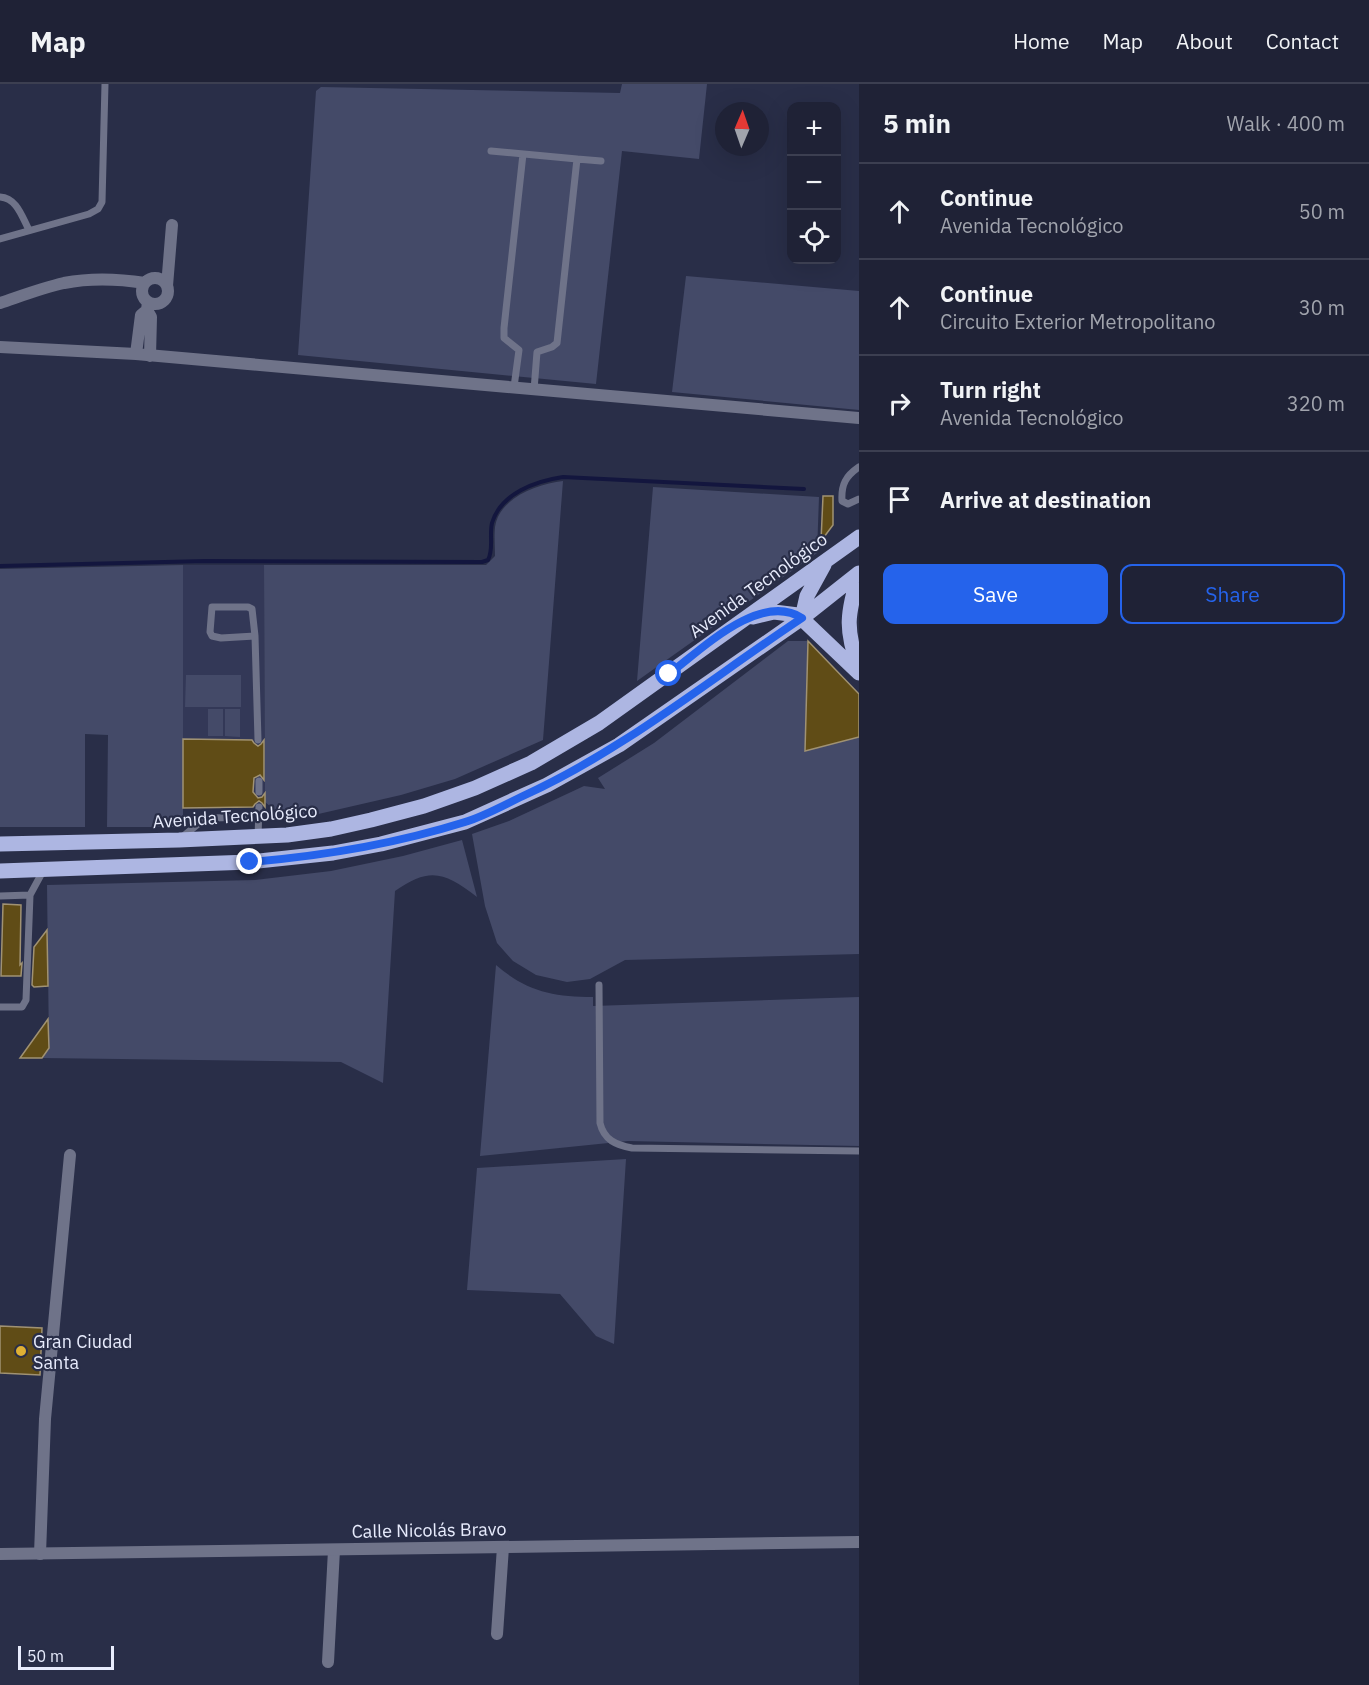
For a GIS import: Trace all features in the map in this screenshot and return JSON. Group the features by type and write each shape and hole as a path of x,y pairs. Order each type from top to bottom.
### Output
{"main road":[{"name":"Avenida Tecnológico","path":"0,843 258,837 331,829 424,806 475,788 531,763 599,723 859,537"},
{"path":"802,618 813,581 831,556"},
{"path":"0,871 292,859 381,844 465,822 582,767 619,745 802,618 859,573"},
{"path":"859,573 848,616 852,646 859,668"},
{"path":"741,620 774,612 792,613 802,618 859,674"}],"street":[{"path":"136,354 141,315 147,306 161,303 166,299 168,292 172,225"},
{"path":"150,356 151,317 142,289 149,279 159,279 167,286"},
{"path":"0,303 69,282 126,280 145,283"},
{"path":"0,347 136,354 859,418"},
{"path":"40,1554 45,1419 70,1155"},
{"name":"Calle Nicolás Bravo","path":"0,1554 859,1542"},
{"path":"497,1634 503,1547"},
{"path":"328,1662 334,1550"}],"lane":[{"path":"0,239 89,214 98,209 102,202 105,84"},
{"path":"491,151 601,161"},
{"path":"514,387 519,350 504,338 504,328 523,154"},
{"path":"534,390 537,352 557,343 577,159"},
{"path":"0,197 6,198 19,209 29,230"},
{"path":"859,467 847,476 841,497 842,501 848,504 859,499"},
{"path":"255,636 221,638 212,636 210,633 212,608 250,608 255,636 258,740"},
{"path":"259,781 259,792"},
{"path":"258,837 259,807"},
{"path":"179,840 203,820 259,817"},
{"path":"0,1007 22,1007 26,1000 30,895 44,869"},
{"path":"0,896 30,895"},
{"path":"599,986 600,1123 604,1136 611,1141 632,1148 859,1151"}],"shaded area":[{"path":"622,84 707,84 699,159 622,151 596,384 298,355 316,91 321,87 620,93"},
{"path":"686,276 859,291 859,410 672,392"},
{"path":"563,481 543,740 455,779 401,795 288,821 265,802 264,565 486,565 495,556 495,527 498,517 511,500 531,489"},
{"path":"653,487 819,497 817,553 637,681"},
{"path":"183,565 264,565 265,807 183,808"},
{"path":"183,565 183,827 107,827 108,735 85,734 85,827 0,827 0,569"},
{"path":"788,641 808,641 805,751 859,737 859,954 625,960 590,979 567,982 536,975 513,961 497,943 485,906 472,834 509,821 584,786 605,789 598,778 654,743"},
{"path":"186,675 241,675 241,707 185,707"},
{"path":"208,709 223,709 223,736 208,736"},
{"path":"225,709 240,709 240,737 225,736"},
{"path":"462,840 477,897 456,882 438,876 418,878 395,891 383,1083 341,1062 42,1058 49,1048 47,885 255,880 331,871 403,856"},
{"path":"496,965 518,981 541,991 565,996 593,997 593,1006 859,997 859,1146 628,1141 480,1156"},
{"path":"626,1159 614,1344 596,1336 560,1294 467,1290 477,1168"}],"building":[{"path":"823,496 833,496 833,525 821,541"},
{"path":"808,641 859,694 859,737 805,751"},
{"path":"183,739 252,740 258,746 264,740 264,780 260,775 254,778 253,792 258,798 265,793 265,807 259,801 253,807 183,808"},
{"path":"3,904 21,905 21,976 1,976"},
{"path":"47,930 48,986 34,987 32,985 34,947"},
{"path":"48,1019 49,1048 42,1058 20,1058"},
{"name":"Gran Ciudad Santa","path":"0,1326 42,1328 40,1375 0,1373"}],"waterway":[{"path":"0,566 206,561 482,562 488,560 490,556 492,523 503,504 521,490 553,479 563,477 804,489"}],"place":[{"name":"Gran Ciudad Santa","path":"21,1351"}],"route":[{"path":"250,862 292,859 381,844 477,818 547,785 619,745 802,618 792,613 774,612 741,620 669,674"}]}
